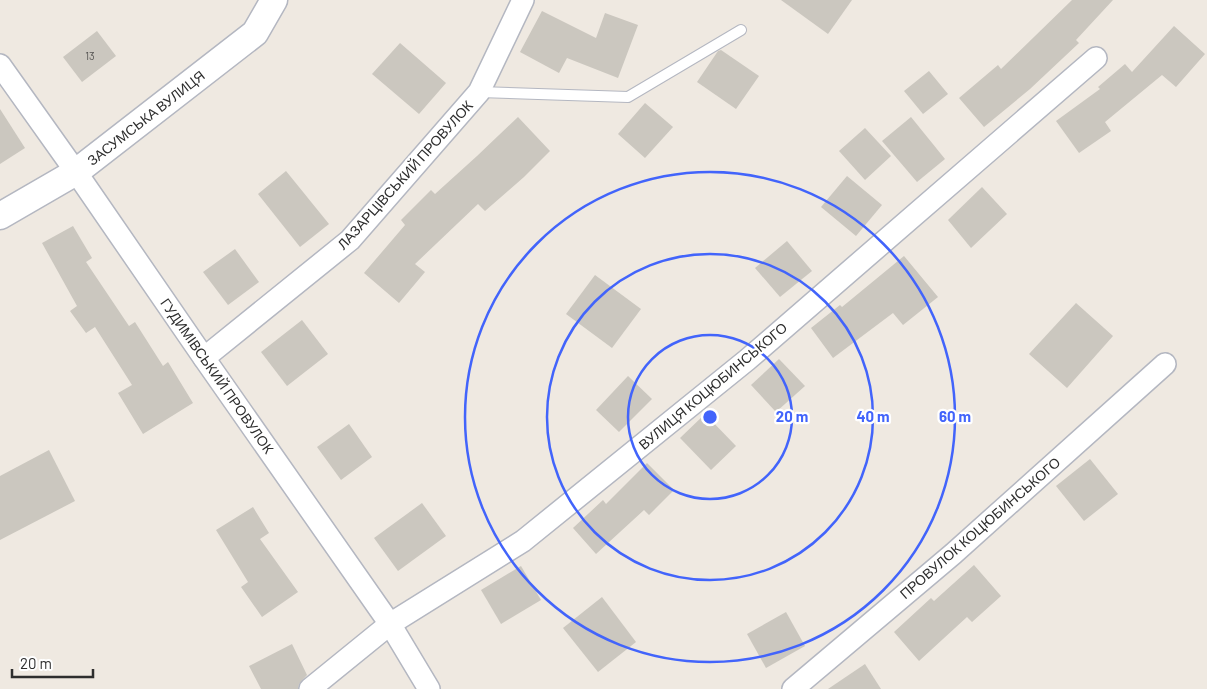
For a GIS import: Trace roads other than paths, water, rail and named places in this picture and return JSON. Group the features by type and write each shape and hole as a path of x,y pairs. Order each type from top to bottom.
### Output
{"street":[{"name":"ЗАСУМСЬКА ВУЛИЦЯ","path":"0,216 76,172 255,33 274,0"},
{"name":"ЛАЗАРЦІВСЬКИЙ ПРОВУЛОК","path":"204,358 350,240 478,92 523,0"},
{"name":"ВУЛИЦЯ КОЦЮБИНСЬКОГО","path":"310,689 390,624 523,541 747,360 1096,58"},
{"name":"ГУДИМІВСЬКИЙ ПРОВУЛОК","path":"0,65 390,624 429,689"},
{"name":"ПРОВУЛОК КОЦЮБИНСЬКОГО","path":"793,689 953,554 1165,364"}],"lane":[{"path":"478,92 628,97 741,30"}]}
